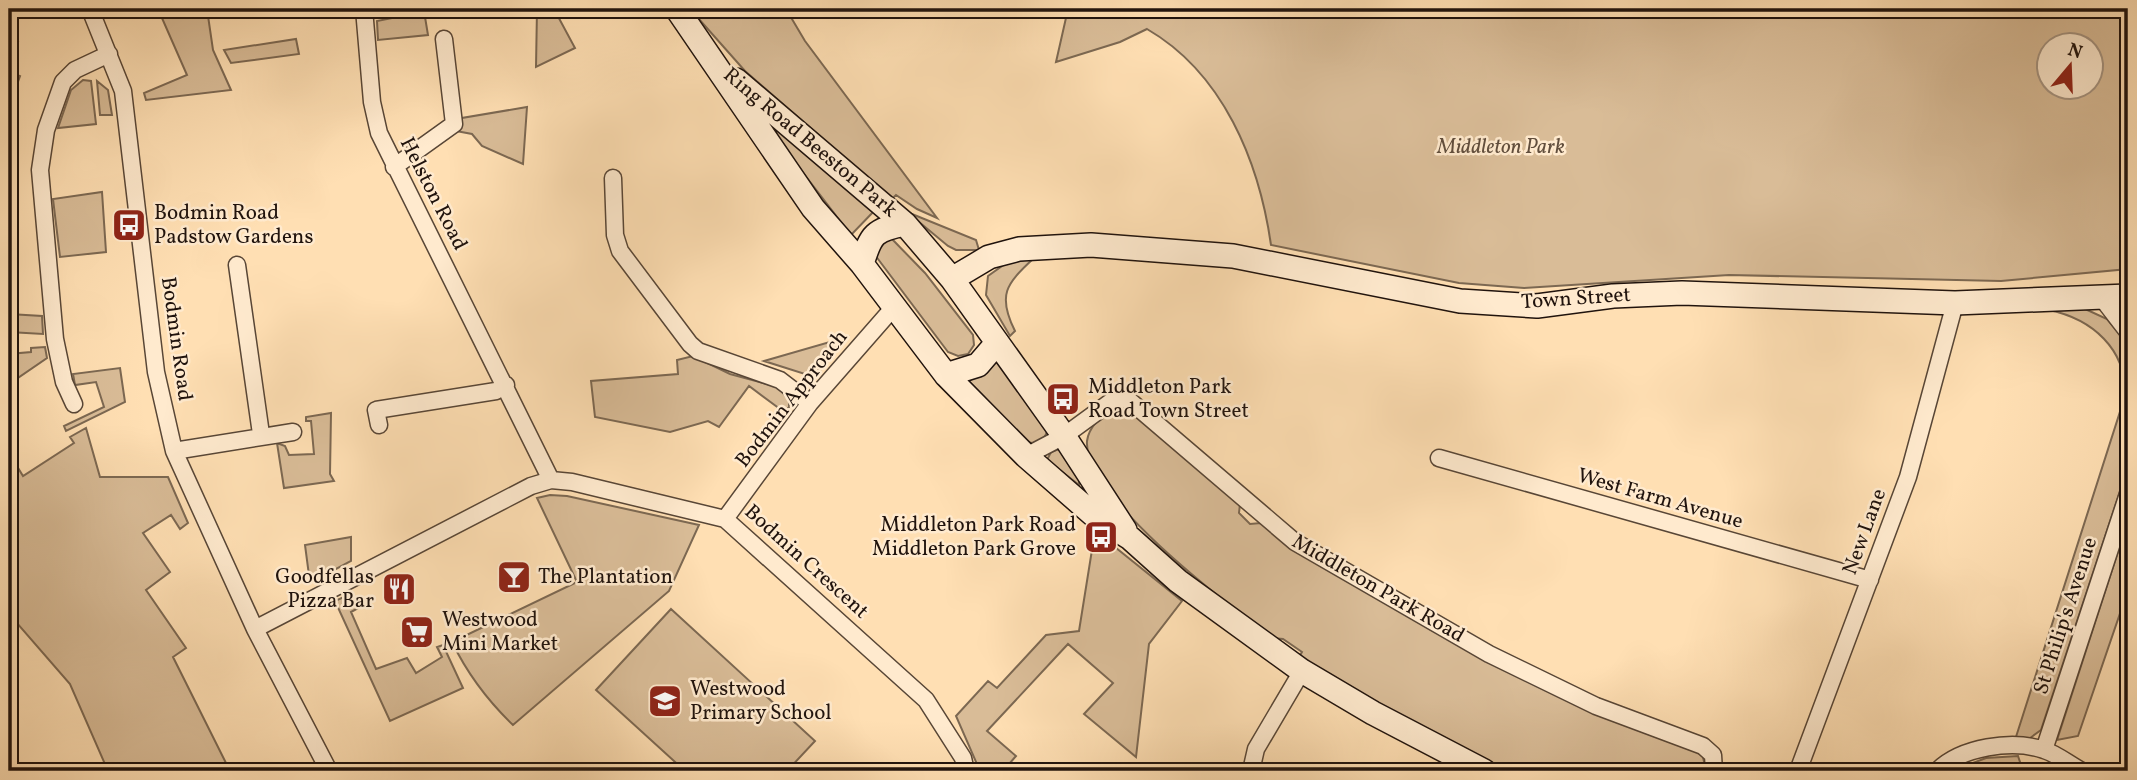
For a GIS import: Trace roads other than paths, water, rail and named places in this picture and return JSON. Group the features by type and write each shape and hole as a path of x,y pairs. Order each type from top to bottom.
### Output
{"street":[{"name":"Bodmin Road","path":"90,9 123,91 156,372 174,451 255,629 329,771"},
{"name":"Helston Road","path":"364,9 372,102 379,132 551,480"},
{"name":"Ring Road Beeston Park","path":"677,9 813,208 862,264 894,307"},
{"path":"394,167 454,124 444,40"},
{"path":"74,404 64,382 55,339 41,160 46,130 63,82 75,70 109,54"},
{"name":"Ring Road Beeston Park","path":"715,63 905,224 952,279"},
{"path":"613,178 615,234 620,251 690,344 698,351 780,380 810,403"},
{"name":"Ring Road Beeston Park","path":"862,264 870,240 883,228 905,224"},
{"name":"Town Street","path":"952,279 989,257 1019,249 1091,245 1233,256 1390,290 1472,302 1537,306 1613,296 1682,293 1955,303 2128,296"},
{"path":"237,265 261,435"},
{"path":"952,279 1064,436 1130,538"},
{"path":"2101,297 2128,332"},
{"name":"New Lane","path":"1798,771 1908,477 1955,303"},
{"path":"894,307 946,375 1026,456 1096,517 1130,538 1178,580 1302,671 1373,713 1484,771"},
{"name":"Bodmin Approach","path":"726,519 810,403 894,307"},
{"path":"946,375 978,365 996,344"},
{"path":"379,425 376,410 496,391 506,385"},
{"name":"Middleton Park Road","path":"1026,456 1064,436 1116,398 1130,401 1295,542 1489,654 1597,706 1703,746 1713,755 1714,771"},
{"path":"174,451 293,432"},
{"name":"West Farm Avenue","path":"1439,458 1870,580"},
{"path":"255,629 531,486 551,480"},
{"name":"Bodmin Crescent","path":"551,480 625,494 726,519 926,700 963,758 966,771"},
{"name":"St Philip's Avenue","path":"2044,750 2128,494"},
{"path":"1251,771 1256,749 1302,671"},
{"path":"1937,771 1948,761 2004,744 2044,750 2082,771"}],"place":[{"name":"Bodmin Road Padstow Gardens","path":"129,225"},
{"name":"Middleton Park Road Town Street","path":"1063,399"},
{"name":"Middleton Park Road Middleton Park Grove","path":"1101,537"},
{"name":"The Plantation","path":"514,577"},
{"name":"Goodfellas Pizza Bar","path":"399,589"},
{"name":"Westwood Mini Market","path":"417,632"},
{"name":"Westwood Primary School","path":"665,701"}],"park label":[{"name":"Middleton Park","path":"1501,147"}]}
